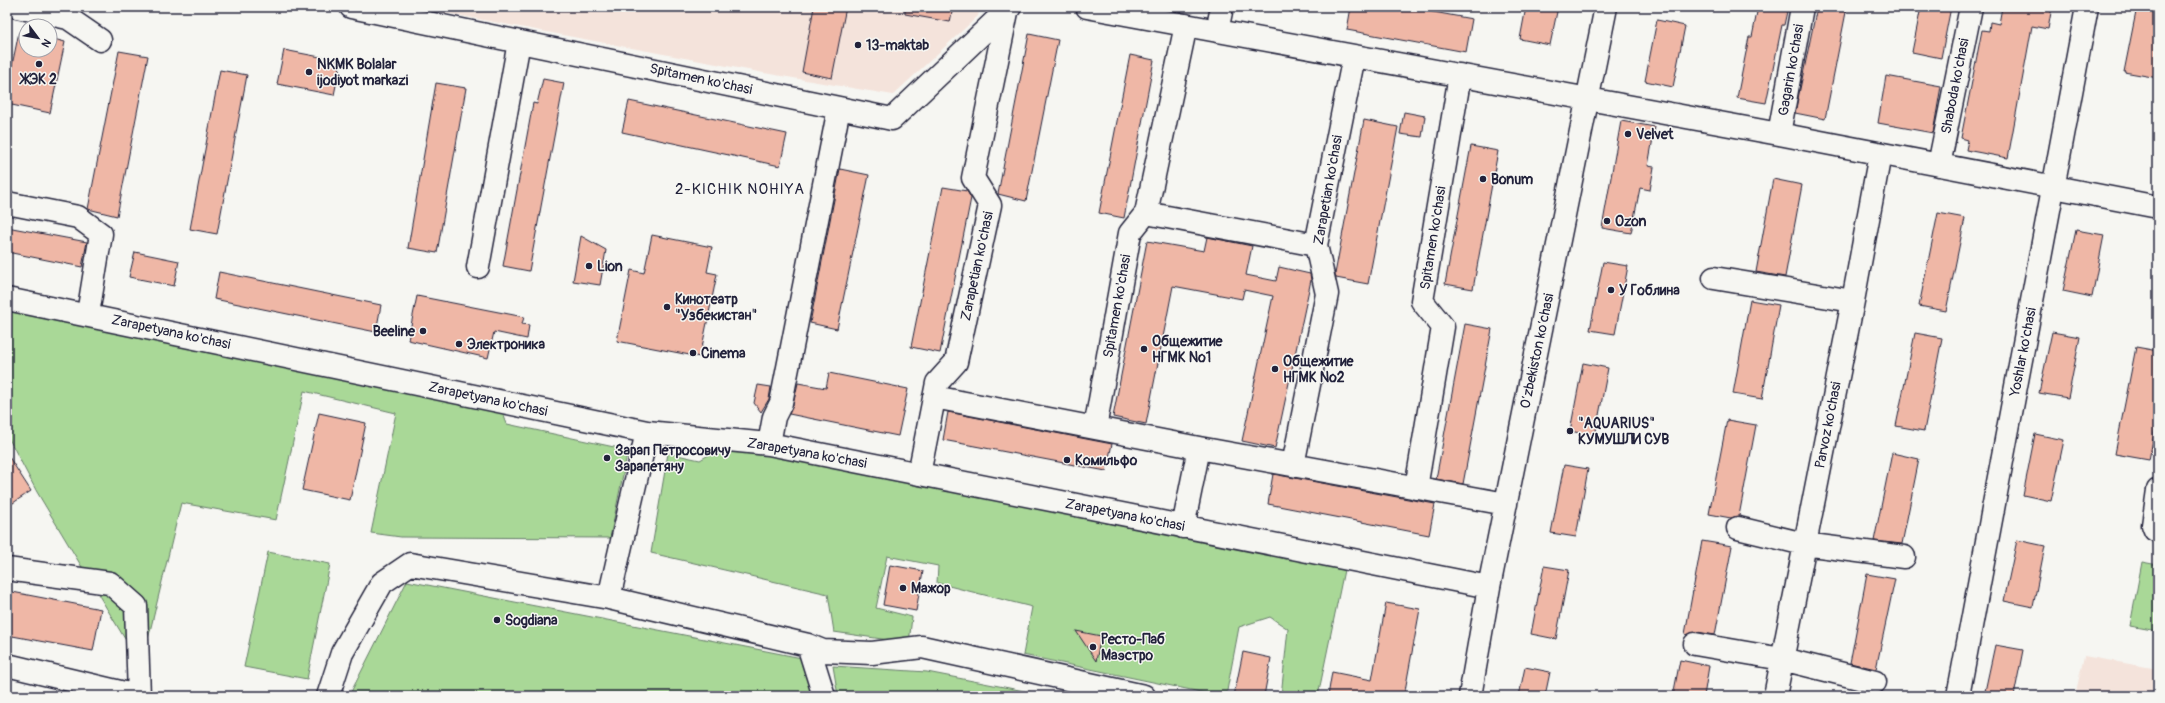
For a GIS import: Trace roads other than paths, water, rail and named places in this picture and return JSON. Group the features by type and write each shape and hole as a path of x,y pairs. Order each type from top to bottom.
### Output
{"street":[{"path":"7,11 12,7"},
{"path":"18,7 68,18 100,40"},
{"name":"Spitamen ko'chasi","path":"351,7 892,119 1008,8"},
{"path":"1087,7 1588,98 2158,208"},
{"path":"1217,31 1222,7"},
{"name":"O‘zbekiston ko‘chasi","path":"1470,696 1489,587 1606,7"},
{"name":"Gagarin ko'chasi","path":"1779,134 1802,7"},
{"name":"Shaboda ko'chasi","path":"1939,165 1971,7"},
{"name":"Yoshlar ko'chasi","path":"1958,696 2087,7"},
{"name":"Zarapetian ko'chasi","path":"919,474 937,382 956,362 990,204 973,178 1008,8"},
{"name":"Spitamen ko'chasi","path":"1095,428 1130,233 1146,213 1186,25"},
{"path":"478,267 519,42"},
{"name":"Zarapetian ko'chasi","path":"1293,465 1327,294 1316,245 1354,56"},
{"name":"Spitamen ko'chasi","path":"1416,488 1443,327 1422,301 1460,75"},
{"path":"769,444 774,417 781,403 839,108"},
{"name":"Parvoz ko'chasi","path":"1775,696 1853,301 1880,154"},
{"path":"7,203 78,217 101,234 88,314"},
{"path":"1146,213 1316,245"},
{"path":"1714,278 1853,301"},
{"name":"Zarapetyana ko'chasi","path":"7,299 88,314 646,432 769,444 1489,587"},
{"path":"934,397 1199,448 1506,504"},
{"path":"610,598 646,432"},
{"path":"1183,527 1199,448"},
{"path":"2158,490 2153,525 2155,530 2158,531"},
{"path":"1738,528 1804,544 1904,557"},
{"path":"328,696 342,654 382,582 410,564 610,598 808,645 823,651 872,654 922,648 1144,696"},
{"path":"7,569 110,583 136,606 138,696 7,665"},
{"path":"1695,644 1782,659 1874,682"},
{"path":"808,645 824,696"}],"place":[{"name":"13-maktab","path":"858,45"},
{"name":"ЖЭК 2","path":"39,64"},
{"name":"NKMK Bolalar ijodiyot markazi","path":"309,72"},
{"name":"Velvet","path":"1628,134"},
{"name":"Bonum","path":"1483,179"},
{"name":"Ozon","path":"1607,221"},
{"name":"Lion","path":"589,266"},
{"name":"У Гоблина","path":"1611,290"},
{"name":"Кинотеатр \"Узбекистан\"","path":"667,307"},
{"name":"Beeline","path":"423,331"},
{"name":"Электроника","path":"459,344"},
{"name":"Общежитие НГМК №1","path":"1144,349"},
{"name":"Cinema","path":"693,353"},
{"name":"Общежитие НГМК №2","path":"1275,369"},
{"name":"\"AQUARIUS\" КУМУШЛИ СУВ","path":"1570,431"},
{"name":"Зарап Петросовичу Зарапетяну","path":"607,458"},
{"name":"Комильфо","path":"1067,460"},
{"name":"Мажор","path":"903,588"},
{"name":"Sogdiana","path":"497,620"},
{"name":"Ресто-Паб Маэстро","path":"1093,647"}],"district":[{"name":"2-KICHIK NOHIYA","path":"740,189"}]}
